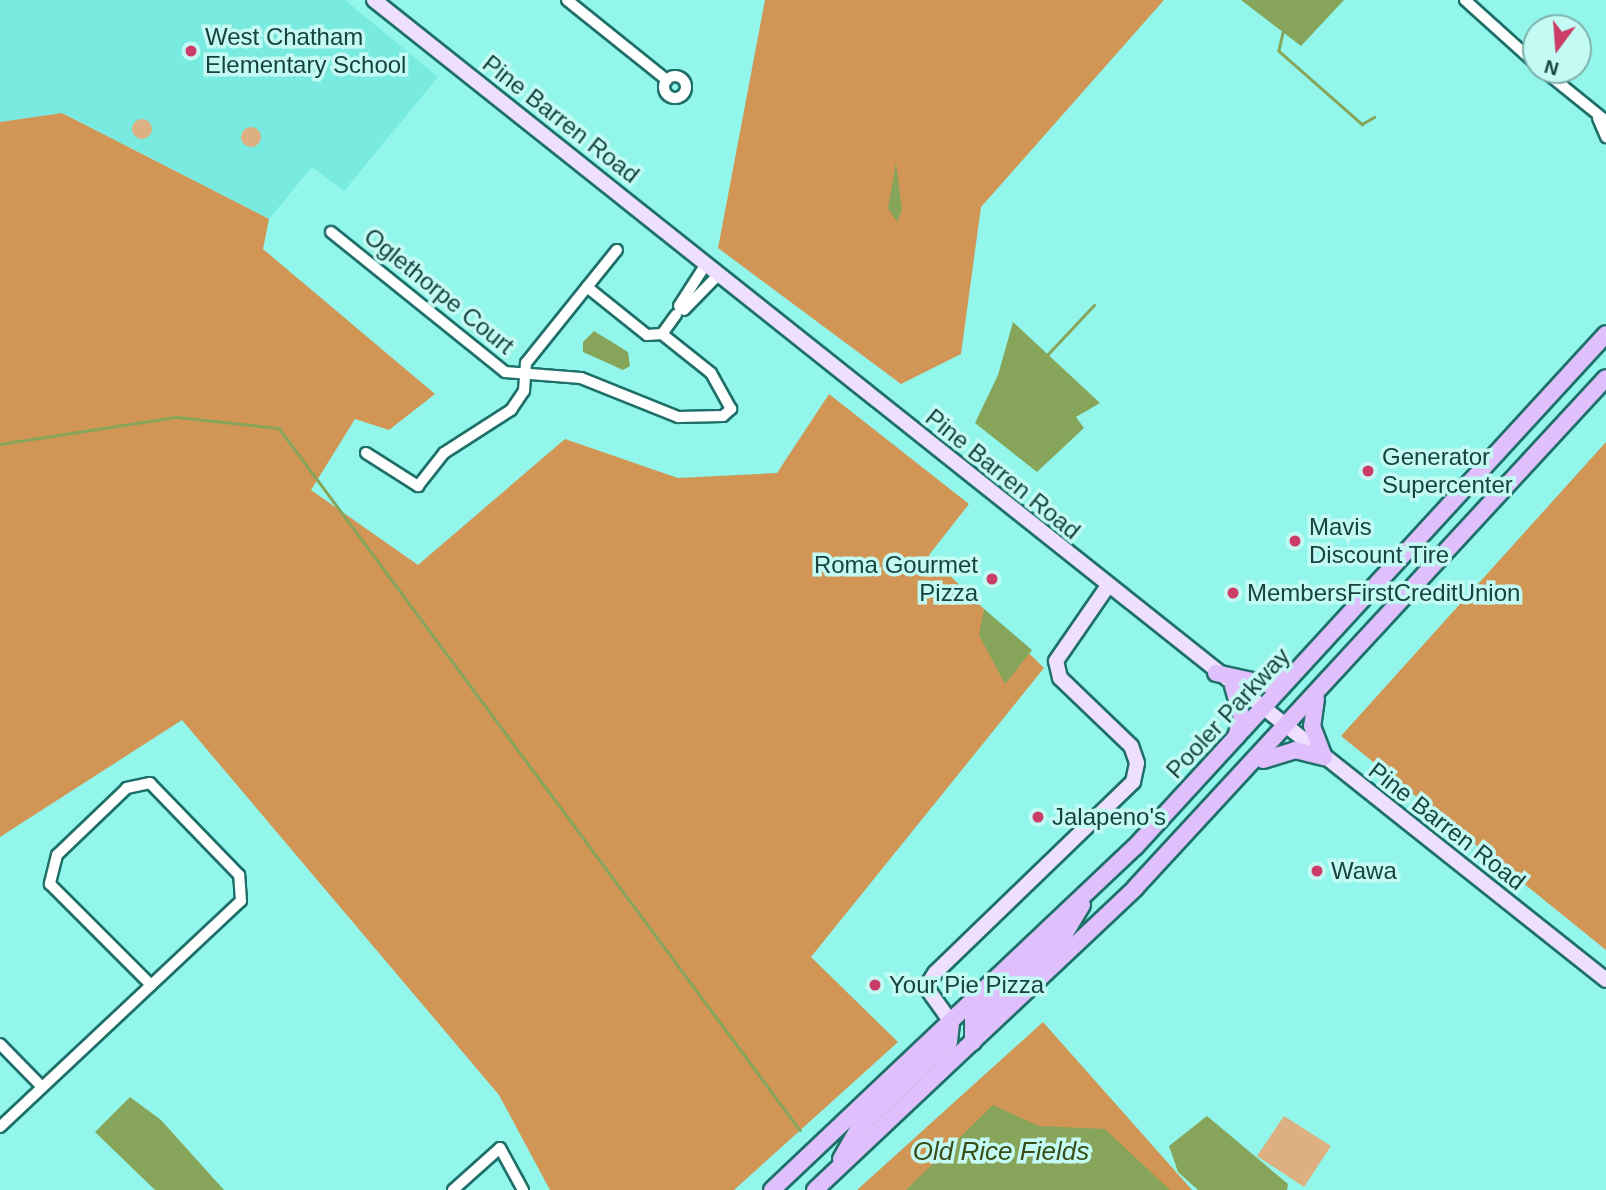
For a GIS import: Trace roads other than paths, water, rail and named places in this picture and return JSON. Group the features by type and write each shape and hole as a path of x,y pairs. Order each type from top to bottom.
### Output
{"main road":[{"name":"Pine Barren Road","path":"374,0 1107,587 1606,980"},
{"name":"Pooler Parkway","path":"772,1190 1095,885 1263,710 1606,334"},
{"path":"1589,396 1606,369"},
{"path":"815,1190 973,1042 1255,764 1606,378"},
{"path":"833,1173 860,1126 949,1042 951,1022 926,987 935,973 1133,782 1137,764 1130,746 1060,678 1056,661 1107,587"},
{"path":"1216,673 1266,684 1297,672"},
{"path":"1233,686 1242,718 1233,742"},
{"path":"1316,697 1311,726 1324,757"},
{"path":"1255,764 1294,750 1324,757"},
{"path":"973,1042 973,1020 1064,935 1095,885"},
{"path":"778,1190 789,1174"}],"street":[{"path":"567,0 667,80"},
{"path":"1465,0 1522,51"},
{"path":"1560,84 1602,120"},
{"path":"1606,110 1602,120 1606,137"},
{"name":"Oglethorpe Court","path":"331,232 502,370 582,378 678,417 723,416 731,410 711,373 662,334"},
{"path":"366,453 418,486 444,453 509,413 523,393 526,363 617,250"},
{"path":"587,288 643,332 662,334 706,264"},
{"path":"679,310 719,274"},
{"path":"0,1127 39,1084 151,985 241,901 239,875 150,783 127,788 57,855 50,884 151,985"},
{"path":"0,1044 39,1084"},
{"path":"453,1190 500,1148 523,1190"}],"water":[{"path":"1241,0 1344,0 1301,46"},
{"path":"896,162 902,210 897,222 888,208"},
{"path":"1013,322 1100,403 1076,417 1084,428 1037,472 975,423 998,375"},
{"path":"594,331 628,352 630,366 623,370 583,352 583,342"},
{"path":"984,609 1032,650 1005,684 979,635"},
{"path":"130,1097 161,1120 224,1190 155,1190 95,1132"},
{"name":"Old Rice Fields","path":"993,1105 1039,1126 1105,1129 1170,1190 906,1190"},
{"path":"1207,1116 1288,1184 1287,1190 1198,1190 1178,1172 1169,1146"}],"waterway":[{"path":"1283,33 1279,51 1362,124 1374,117"},
{"path":"1048,354 1094,305"},
{"path":"0,444 177,417 279,428 800,1130"}],"place":[{"name":"West Chatham Elementary School","path":"191,51"},
{"name":"Generator Supercenter","path":"1368,471"},
{"name":"Mavis Discount Tire","path":"1295,541"},
{"name":"Roma Gourmet Pizza","path":"992,579"},
{"name":"MembersFirstCreditUnion","path":"1233,593"},
{"name":"Jalapeno's","path":"1038,817"},
{"name":"Wawa","path":"1317,871"},
{"name":"Your Pie Pizza","path":"875,985"}]}
